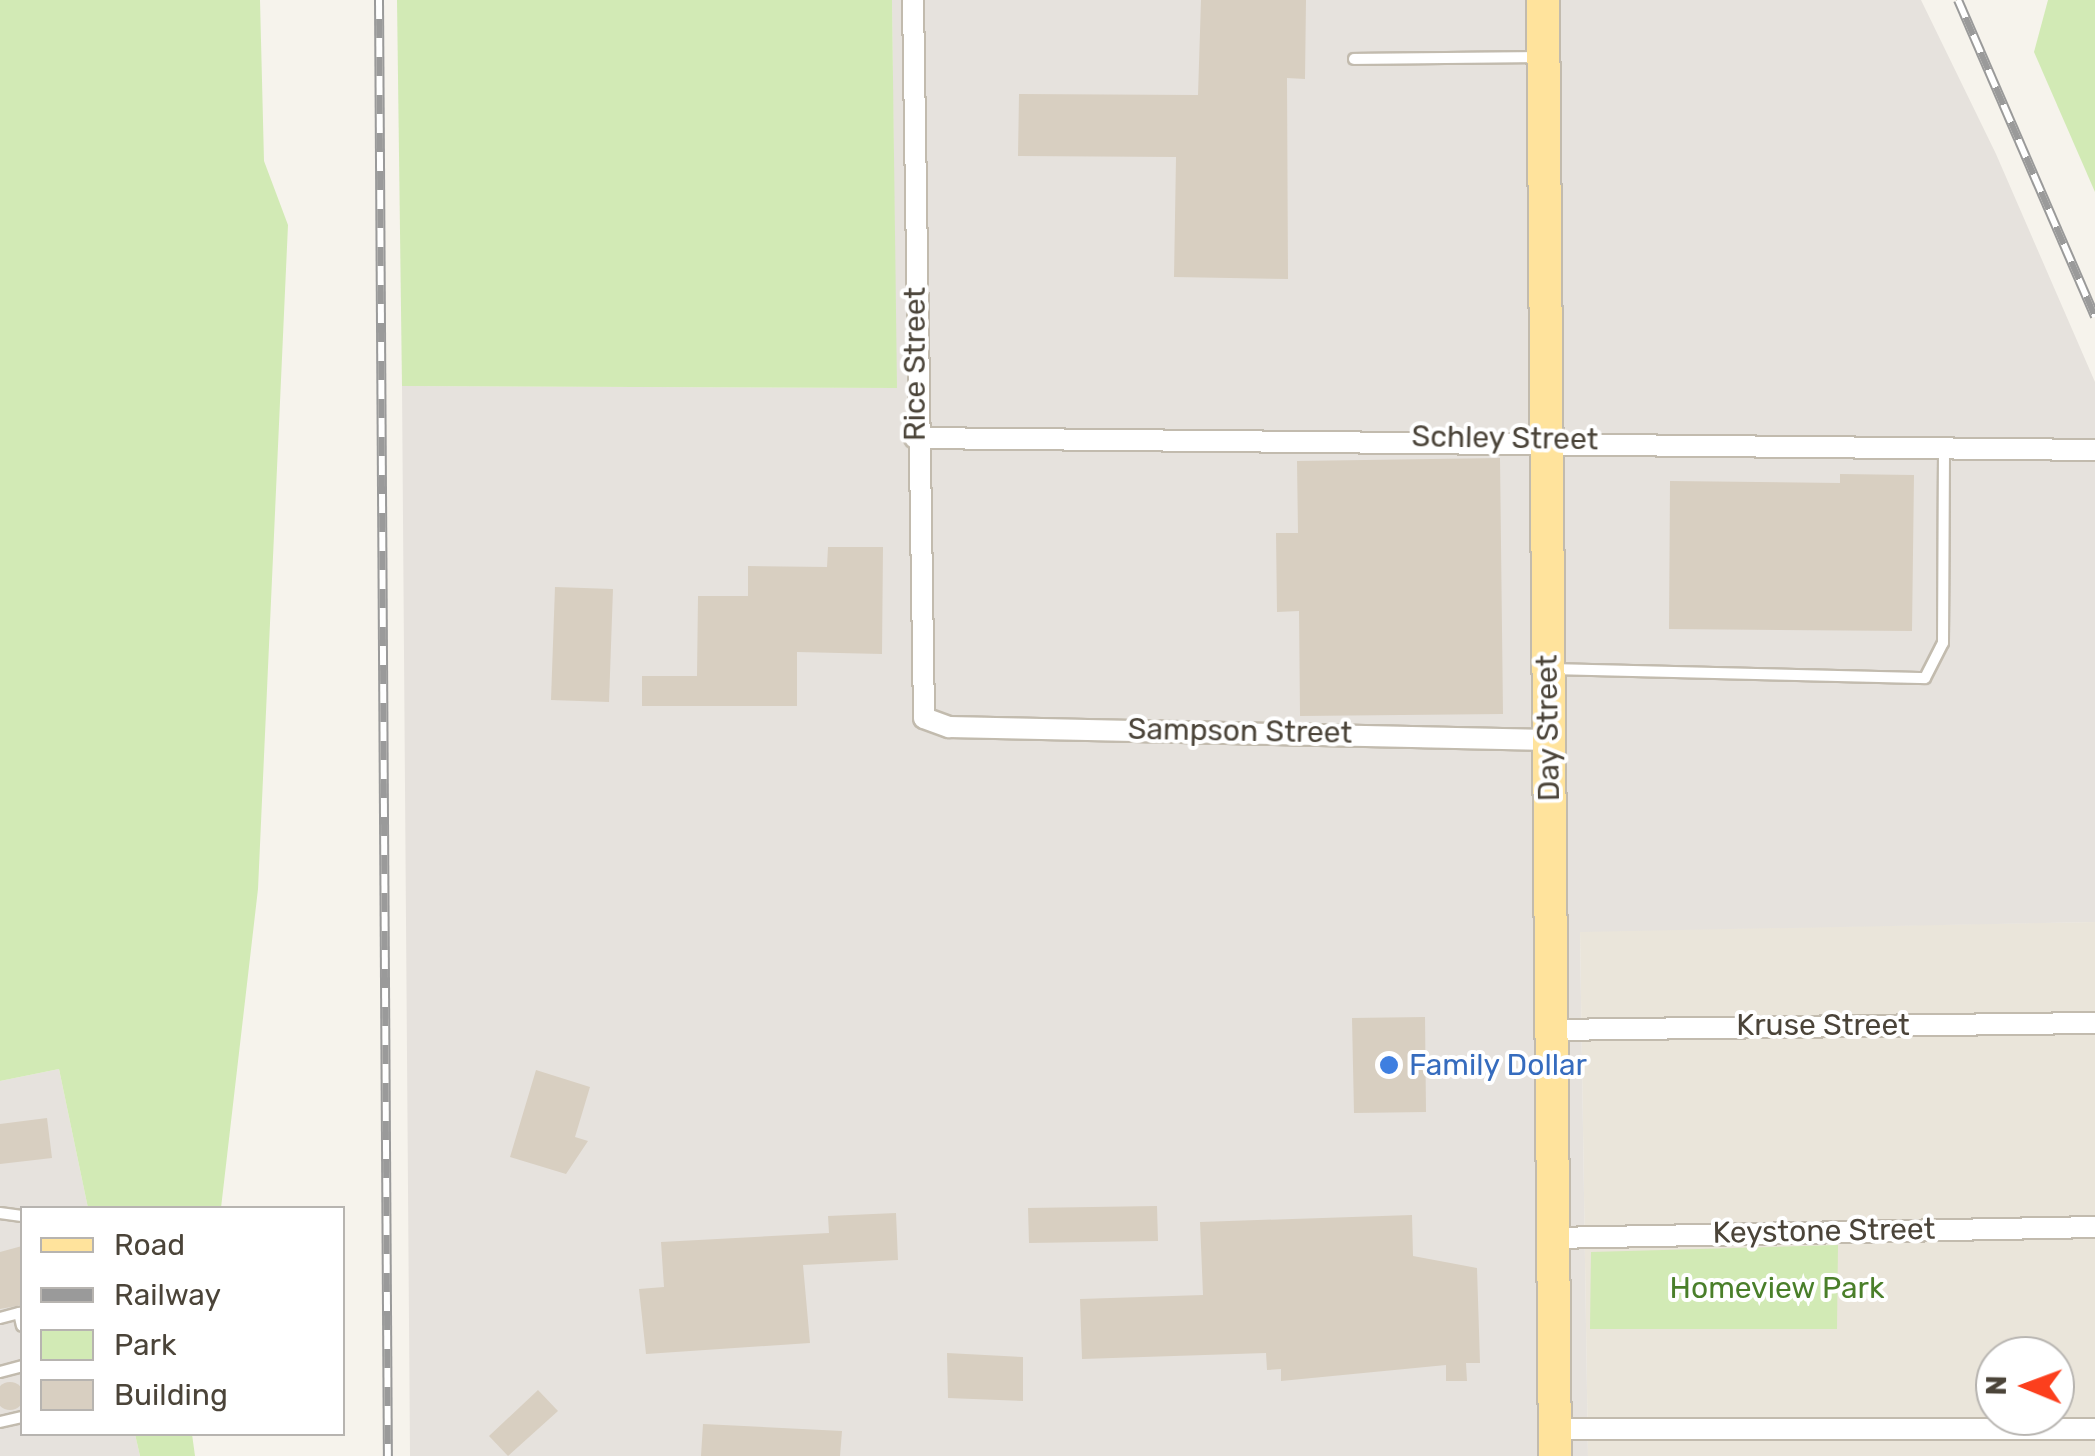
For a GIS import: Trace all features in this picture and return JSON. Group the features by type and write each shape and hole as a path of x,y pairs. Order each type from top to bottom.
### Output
{"main road":[{"name":"Day Street","path":"1543,0 1555,1442"}],"street":[{"name":"Rice Street","path":"913,0 918,694 931,724"},
{"name":"Schley Street","path":"915,438 1546,438 2095,450"},
{"name":"Sampson Street","path":"931,724 1548,740"},
{"name":"Kruse Street","path":"1551,1030 2095,1023"},
{"name":"Keystone Street","path":"1553,1238 2095,1227"},
{"path":"1555,1442 2095,1429"}],"lane":[{"path":"1354,59 1543,56"},
{"path":"1548,668 1924,678 1942,643 1944,448"},
{"path":"0,1318 20,1312"}],"shaded area":[{"path":"892,0 1921,0 1996,154 2095,382 2095,922 1580,932 1588,1456 410,1456 402,386 896,388"},
{"path":"2095,922 2095,1456 1588,1456 1580,931"},
{"path":"59,1069 88,1206 20,1206 20,1436 135,1436 140,1456 0,1456 0,1081"}],"green space":[{"path":"0,0 260,0 264,161 288,225 258,889 221,1206 88,1206 59,1069 0,1081"},
{"path":"397,0 892,0 897,388 402,386"},
{"path":"2048,0 2095,0 2095,192 2034,52"},
{"name":"Homeview Park","path":"1838,1245 1837,1329 1590,1329 1591,1252"},
{"path":"135,1436 192,1436 195,1456 140,1456"}],"building":[{"path":"1201,0 1306,0 1305,79 1287,78 1288,279 1174,277 1176,157 1018,156 1019,94 1198,95"},
{"path":"1500,458 1503,714 1300,716 1299,611 1277,612 1276,533 1298,533 1297,461"},
{"path":"1840,474 1914,475 1912,631 1669,629 1670,481 1840,483"},
{"path":"828,547 883,547 882,654 797,652 797,706 642,706 642,676 697,676 698,596 748,596 748,566 827,567"},
{"path":"555,587 613,589 609,702 551,700"},
{"name":"Family Dollar","path":"1425,1017 1426,1112 1354,1113 1352,1018"},
{"path":"536,1070 590,1087 575,1137 588,1141 566,1174 510,1157"},
{"path":"47,1118 52,1158 0,1164 0,1124"},
{"path":"1157,1206 1158,1241 1029,1243 1028,1208"},
{"path":"896,1213 898,1260 803,1265 810,1343 646,1354 639,1289 664,1287 661,1242 829,1233 828,1216"},
{"path":"1412,1215 1413,1256 1477,1268 1480,1363 1466,1363 1467,1381 1446,1381 1446,1365 1281,1381 1281,1369 1267,1370 1266,1353 1082,1359 1080,1299 1203,1295 1200,1222"},
{"path":"20,1247 20,1305 0,1309 0,1252"},
{"path":"947,1353 1023,1357 1023,1401 948,1398"},
{"path":"15,1383 20,1386 20,1406 5,1409 -1,1404 -1,1388"},
{"path":"538,1390 558,1411 508,1456 489,1436"},
{"path":"703,1424 842,1431 840,1456 701,1456"}],"railway":[{"path":"379,0 388,1456"},
{"path":"1958,0 2095,317"}],"place":[{"name":"Family Dollar","path":"1389,1065"}]}
